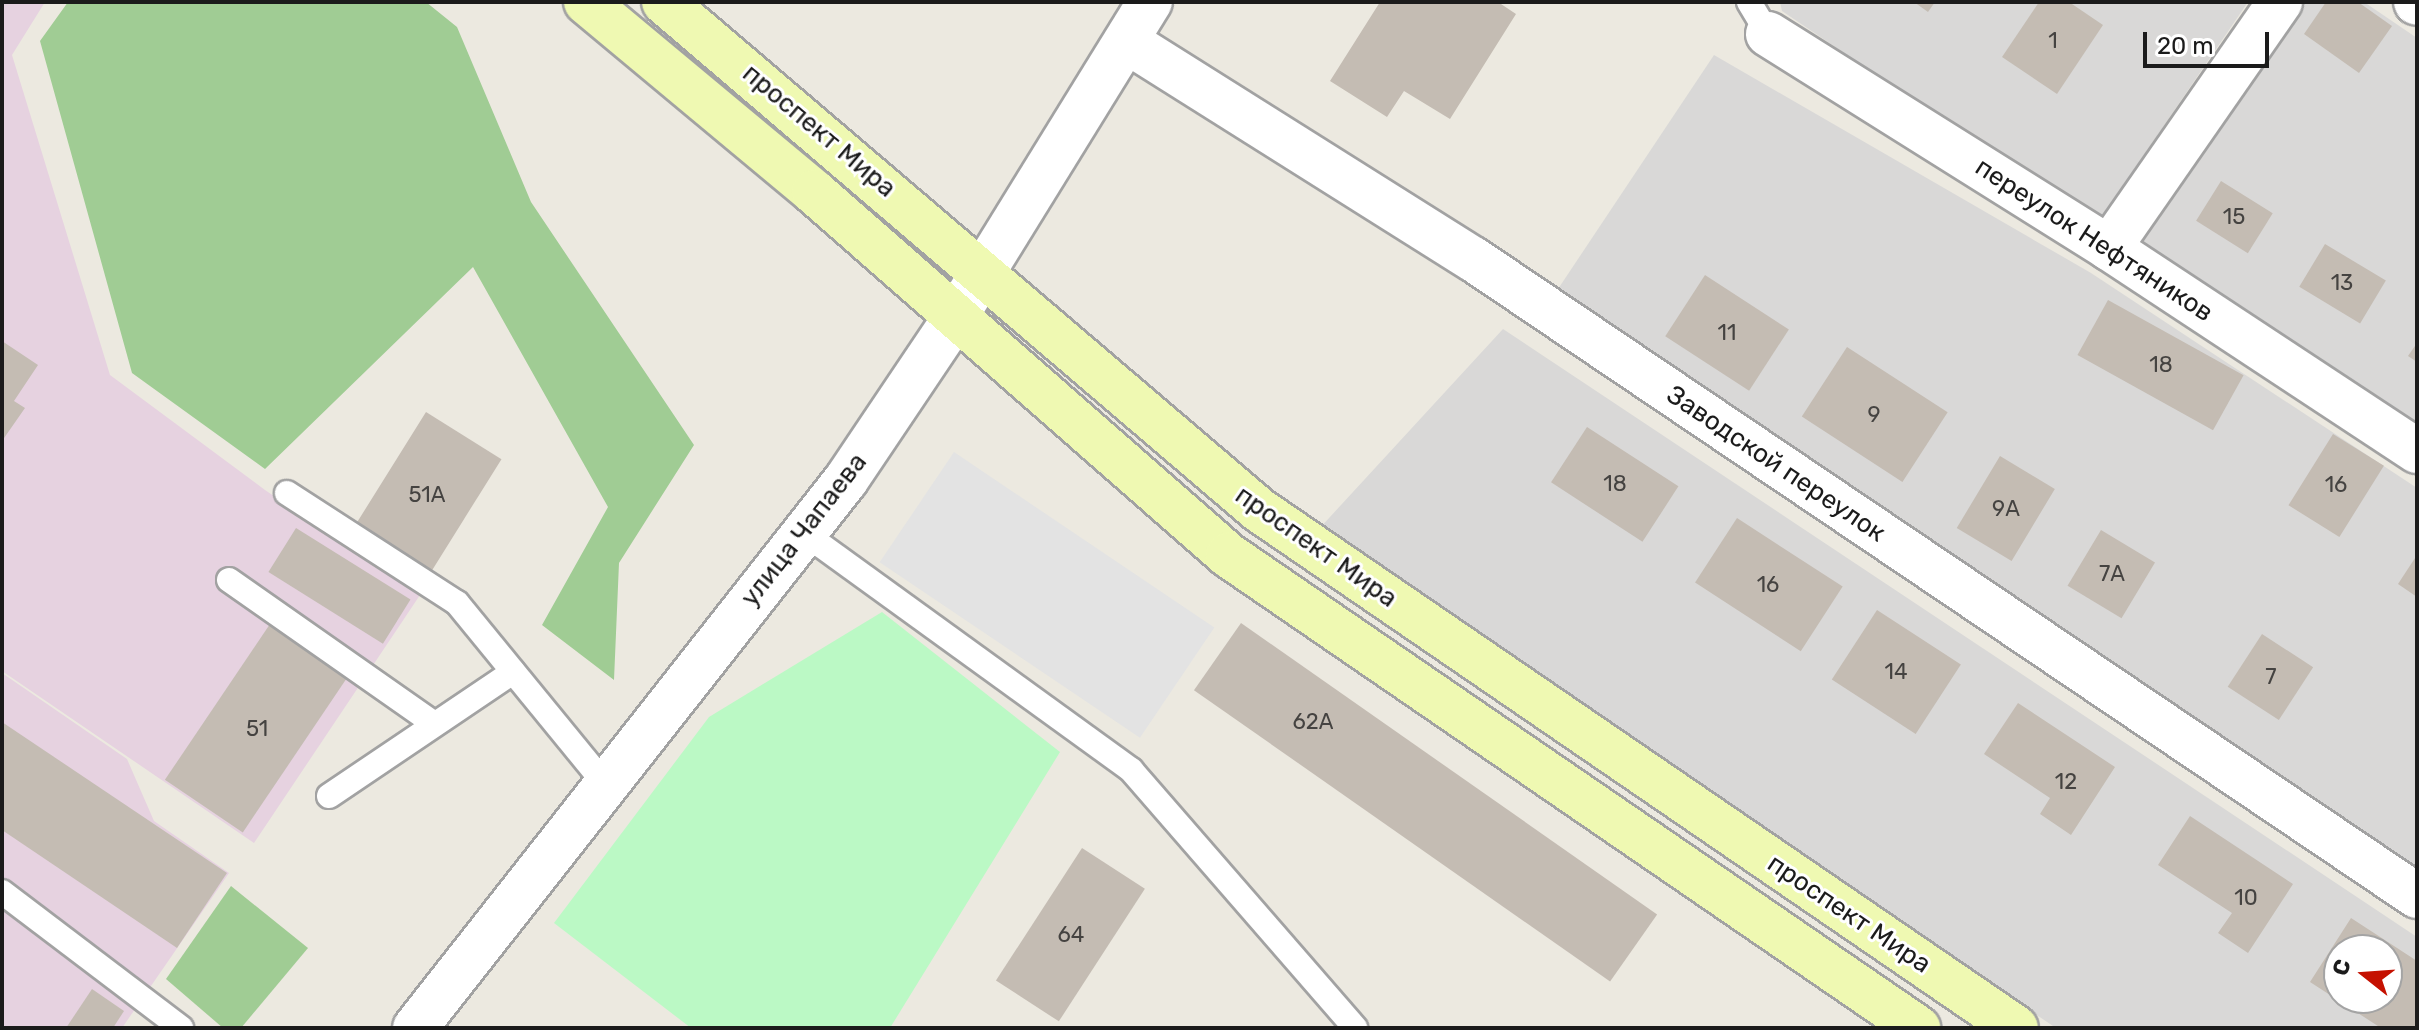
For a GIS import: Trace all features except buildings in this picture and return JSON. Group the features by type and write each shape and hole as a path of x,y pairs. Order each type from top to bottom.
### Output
{"main road":[{"name":"проспект Мира","path":"586,2 814,192 954,319 1228,555 1918,1028"},
{"name":"проспект Мира","path":"664,2 984,271 1259,510 2016,1028"}],"street":[{"name":"улица Чапаева","path":"415,1028 846,480 954,319 1150,2"},
{"path":"2109,248 2280,2"},
{"name":"переулок Нефтяников","path":"1758,18 2417,451"},
{"name":"Заводской переулок","path":"1128,42 1473,259 2417,896"}],"lane":[{"path":"287,493 457,603 605,784"},
{"path":"804,533 1131,770 1355,1028"},
{"path":"229,580 435,724"},
{"path":"329,796 513,672"},
{"path":"2,892 181,1028"}],"shaded area":[{"path":"2,2 45,2 12,55 110,375 265,490 420,595 254,843 2,671"},
{"path":"1780,2 2248,2 2097,224 1782,11"},
{"path":"2300,2 2364,2 2417,38 2417,428 2136,239"},
{"path":"1714,55 2091,273 2417,488 2417,880 1552,298"},
{"path":"1503,329 2417,937 2417,1028 2056,1028 1318,530"},
{"path":"954,452 1214,628 1140,738 880,562"},
{"path":"2,673 127,759 154,821 229,873 122,1028 2,1028"}],"green space":[{"path":"68,2 426,2 457,27 531,202 694,445 619,563 614,680 542,625 608,507 473,267 265,469 132,373 40,41"},
{"path":"882,612 1060,752 890,1028 691,1028 554,923 709,717"},
{"path":"231,886 308,948 241,1028 223,1028 166,979"}]}
